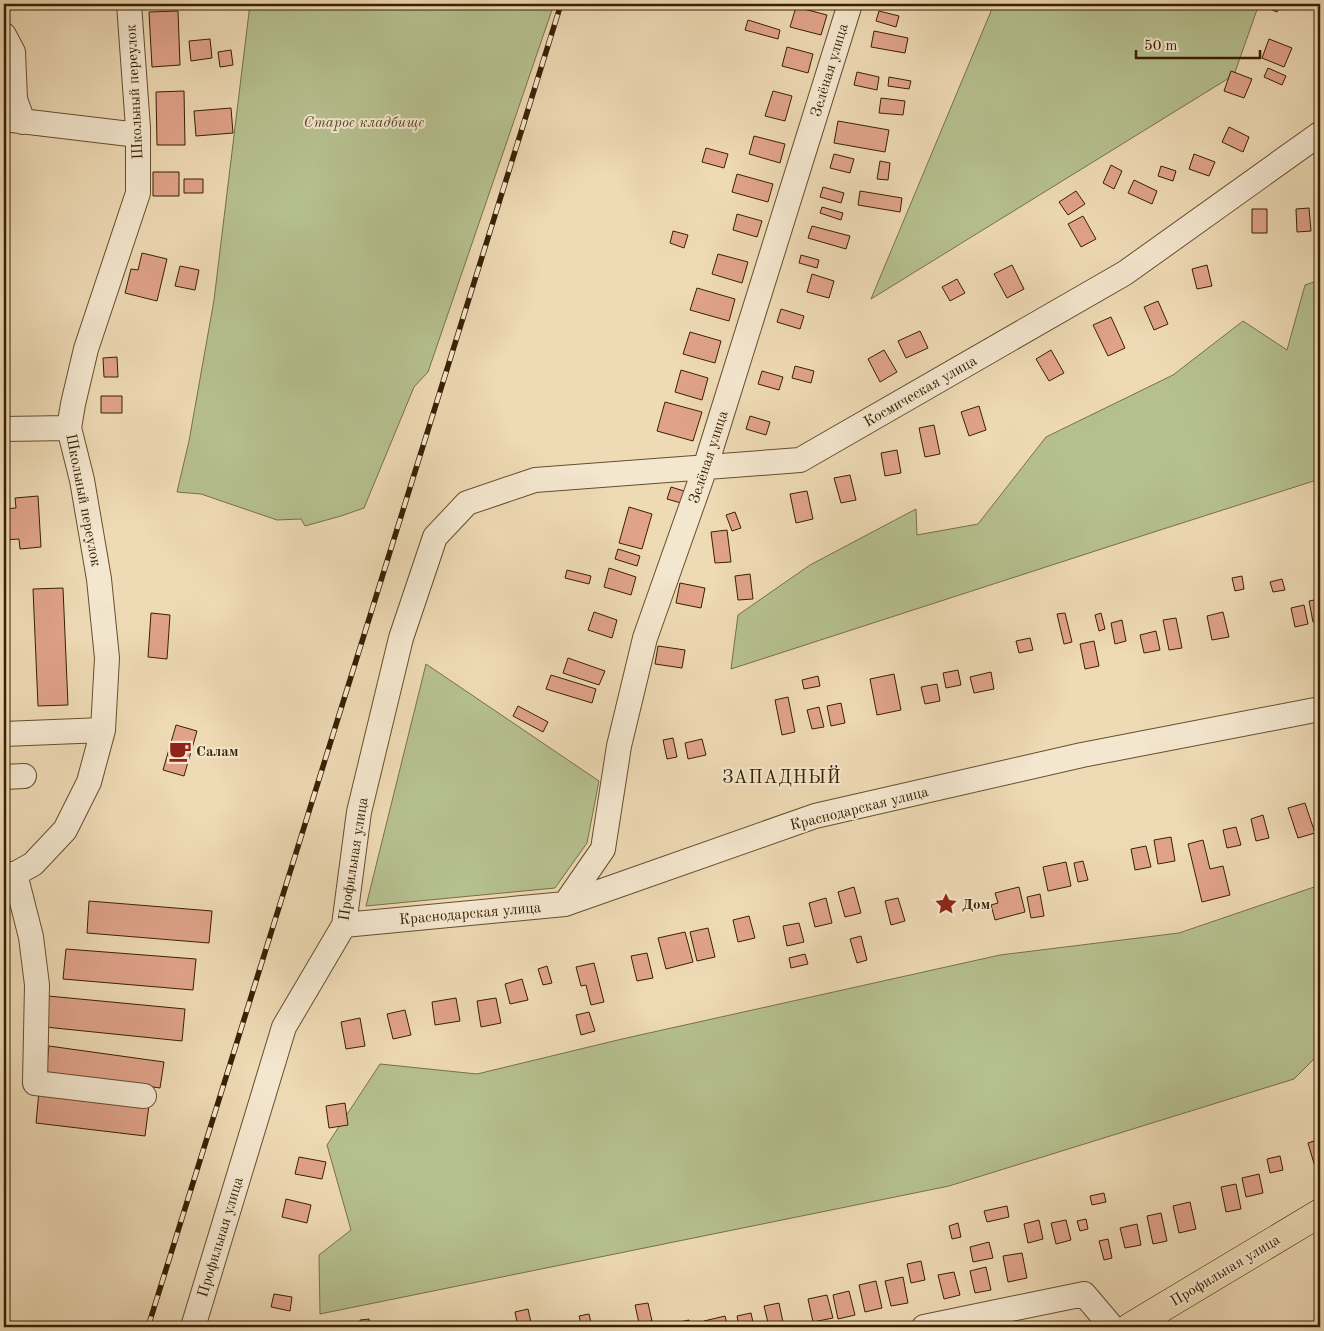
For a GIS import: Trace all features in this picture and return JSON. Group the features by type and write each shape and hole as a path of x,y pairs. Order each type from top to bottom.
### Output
{"main road":[{"name":"Профильная улица","path":"1130,1327 1320,1213"}],"street":[{"name":"Школьный переулок","path":"10,874 33,864 66,830 89,782 103,730 107,658 99,579 82,480 69,428 86,349 138,193 138,135 129,4"},
{"name":"Зелёная улица","path":"565,904 603,849 619,746 645,638 705,468 850,4"},
{"path":"4,34 13,52 14,120 138,135"},
{"name":"Космическая улица","path":"467,503 536,480 800,460 1125,273 1319,133"},
{"path":"4,430 69,428"},
{"name":"Профильная улица","path":"193,1327 284,1027 344,925 359,812 401,638 435,537 467,503"},
{"name":"Краснодарская улица","path":"344,925 565,904 815,816 1082,755 1320,710"},
{"path":"4,734 103,730"},
{"path":"10,874 31,937 37,985 35,1083 144,1096"},
{"path":"924,1327 1084,1294 1112,1327"}],"green space":[{"name":"Старое кладбище","path":"250,4 554,4 428,372 414,387 364,508 305,526 301,519 277,520 201,494 177,492 189,441 214,300"},
{"path":"994,4 1259,4 1234,75 871,299"},
{"path":"1320,280 1320,479 731,669 738,615 810,565 916,509 917,535 978,524 1046,437 1173,375 1243,321 1287,350 1305,285"},
{"path":"426,664 599,781 587,843 555,888 366,906"},
{"path":"1320,885 1320,1053 1294,1079 949,1186 320,1314 319,1255 351,1230 327,1145 380,1064 477,1074 622,1039 1000,955 1179,933"}],"building":[{"path":"1258,4 1276,4 1280,5 1277,12"},
{"path":"796,7 827,15 821,35 790,27"},
{"path":"178,11 180,65 152,67 149,12"},
{"path":"879,11 899,16 896,27 876,21"},
{"path":"748,20 780,30 778,39 745,30"},
{"path":"874,31 908,38 905,53 871,47"},
{"path":"210,39 212,58 191,61 189,41"},
{"path":"1269,39 1292,48 1284,67 1262,58"},
{"path":"787,47 813,54 808,73 782,66"},
{"path":"231,50 233,65 220,67 218,52"},
{"path":"1268,68 1286,76 1282,85 1264,77"},
{"path":"1231,71 1252,79 1244,98 1224,91"},
{"path":"857,72 879,77 877,90 854,85"},
{"path":"889,77 911,81 909,89 888,86"},
{"path":"184,91 185,145 157,145 156,92"},
{"path":"773,91 792,96 785,121 765,116"},
{"path":"881,98 905,101 903,115 879,113"},
{"path":"231,108 233,133 196,136 194,111"},
{"path":"838,121 889,130 885,152 834,143"},
{"path":"1229,127 1249,137 1243,152 1222,142"},
{"path":"754,136 785,144 780,163 749,154"},
{"path":"706,148 728,154 724,168 702,162"},
{"path":"834,154 854,159 850,173 830,168"},
{"path":"1194,154 1215,162 1209,176 1189,169"},
{"path":"880,161 890,163 888,180 877,179"},
{"path":"1111,165 1122,171 1114,189 1103,183"},
{"path":"1161,166 1176,171 1173,181 1158,176"},
{"path":"153,172 179,172 179,196 153,196"},
{"path":"737,174 773,184 768,202 732,192"},
{"path":"184,179 203,179 203,193 184,193"},
{"path":"1134,180 1157,191 1152,204 1128,193"},
{"path":"823,187 844,193 841,203 820,197"},
{"path":"860,191 902,198 900,212 858,205"},
{"path":"1076,191 1085,204 1068,215 1059,202"},
{"path":"822,207 843,213 841,220 820,213"},
{"path":"1309,208 1311,231 1297,232 1296,209"},
{"path":"1252,209 1267,209 1267,233 1252,233"},
{"path":"737,214 762,221 757,237 733,230"},
{"path":"1083,216 1096,239 1081,247 1068,224"},
{"path":"812,226 850,236 846,249 808,238"},
{"path":"673,231 688,235 684,248 670,243"},
{"path":"142,253 167,259 157,301 125,293 131,269 138,270"},
{"path":"718,254 748,262 742,283 712,274"},
{"path":"801,255 819,260 817,268 799,263"},
{"path":"1012,265 1024,289 1007,298 994,274"},
{"path":"1207,265 1212,286 1197,289 1192,269"},
{"path":"180,266 199,270 195,290 175,286"},
{"path":"812,274 834,281 829,298 807,292"},
{"path":"957,279 965,293 950,301 942,287"},
{"path":"697,288 735,299 729,321 690,310"},
{"path":"1158,301 1168,324 1154,330 1144,307"},
{"path":"781,309 804,316 800,329 777,322"},
{"path":"1111,317 1125,348 1108,356 1093,325"},
{"path":"920,331 928,348 906,358 898,341"},
{"path":"690,332 721,341 715,363 683,354"},
{"path":"884,350 897,372 880,382 868,359"},
{"path":"1051,350 1064,373 1049,381 1036,359"},
{"path":"117,357 118,377 104,377 103,358"},
{"path":"795,366 814,371 811,383 792,378"},
{"path":"681,370 708,378 702,400 675,392"},
{"path":"762,371 783,377 779,390 758,384"},
{"path":"101,396 122,396 122,413 101,413"},
{"path":"665,402 702,412 693,441 657,431"},
{"path":"979,406 986,430 969,436 961,412"},
{"path":"750,416 770,422 766,435 746,429"},
{"path":"934,425 940,454 925,457 919,428"},
{"path":"897,450 901,473 885,476 881,453"},
{"path":"850,475 856,500 841,503 834,478"},
{"path":"671,487 684,491 681,503 667,499"},
{"path":"807,491 813,519 796,523 790,494"},
{"path":"38,496 41,547 20,549 19,539 4,540 4,509 16,508 15,498"},
{"path":"629,507 652,514 642,549 619,543"},
{"path":"735,512 741,528 732,531 726,515"},
{"path":"727,530 731,562 715,563 711,532"},
{"path":"618,549 640,556 637,566 615,559"},
{"path":"609,568 636,577 631,595 604,587"},
{"path":"567,570 591,576 589,584 565,578"},
{"path":"750,574 753,599 738,600 735,576"},
{"path":"1242,576 1244,589 1235,591 1232,578"},
{"path":"1282,579 1285,590 1273,592 1270,582"},
{"path":"680,583 705,588 701,608 676,603"},
{"path":"63,588 68,705 38,706 33,589"},
{"path":"1320,599 1320,620 1313,622 1309,601"},
{"path":"1304,605 1308,624 1295,627 1291,608"},
{"path":"594,612 617,620 612,638 588,630"},
{"path":"1223,612 1229,637 1212,640 1207,616"},
{"path":"151,613 170,615 167,659 148,657"},
{"path":"1065,613 1072,642 1064,644 1057,614"},
{"path":"1101,613 1105,629 1099,631 1095,615"},
{"path":"1176,618 1182,648 1169,650 1163,620"},
{"path":"1122,620 1126,641 1115,644 1111,623"},
{"path":"1156,631 1160,650 1144,653 1140,635"},
{"path":"1030,638 1033,650 1019,653 1016,641"},
{"path":"1094,641 1099,666 1085,669 1080,644"},
{"path":"658,646 685,650 682,668 655,664"},
{"path":"568,658 605,671 599,685 563,673"},
{"path":"958,670 961,685 946,688 943,673"},
{"path":"991,672 994,689 974,693 970,677"},
{"path":"894,674 901,710 877,715 870,679"},
{"path":"551,675 596,689 592,703 546,689"},
{"path":"818,676 820,686 804,689 802,680"},
{"path":"937,684 940,701 925,704 921,687"},
{"path":"4,691 7,691 8,719 4,719"},
{"path":"788,697 795,732 782,735 775,700"},
{"path":"841,703 845,723 831,726 827,706"},
{"path":"518,706 548,722 543,732 513,716"},
{"path":"819,707 824,727 812,729 807,710"},
{"name":"Салам","path":"176,725 197,731 184,776 163,770"},
{"path":"673,738 677,757 667,759 663,740"},
{"path":"702,739 706,755 688,759 685,743"},
{"path":"1305,803 1315,833 1298,838 1288,808"},
{"path":"1263,815 1269,838 1256,841 1251,819"},
{"path":"1236,827 1241,845 1227,848 1223,830"},
{"path":"1171,837 1175,861 1158,864 1154,840"},
{"path":"1203,840 1210,869 1223,866 1230,895 1202,902 1188,844"},
{"path":"1146,846 1151,867 1135,870 1131,849"},
{"path":"1083,861 1088,880 1078,882 1074,863"},
{"path":"1066,862 1071,886 1048,891 1043,867"},
{"path":"854,887 861,913 845,917 838,892"},
{"path":"1019,887 1025,912 995,920 991,905 998,903 995,893"},
{"path":"1040,894 1044,916 1031,918 1027,897"},
{"path":"826,898 832,923 815,927 809,903"},
{"path":"898,898 905,921 891,925 885,901"},
{"path":"89,901 212,911 209,943 87,933"},
{"path":"749,916 755,938 738,942 733,920"},
{"path":"799,923 804,942 787,946 783,926"},
{"path":"708,928 715,957 697,961 690,932"},
{"path":"685,932 693,962 666,969 658,938"},
{"path":"861,936 867,960 857,963 850,939"},
{"path":"66,949 196,959 193,990 63,979"},
{"path":"647,953 653,978 637,981 631,956"},
{"path":"805,954 808,964 791,968 789,958"},
{"path":"594,963 604,1002 591,1005 586,985 581,986 576,967"},
{"path":"547,966 552,983 543,985 538,969"},
{"path":"522,979 528,1000 510,1004 505,984"},
{"path":"48,996 185,1009 182,1041 45,1027"},
{"path":"456,998 460,1021 435,1025 432,1002"},
{"path":"496,998 501,1023 481,1027 477,1001"},
{"path":"405,1010 411,1035 393,1039 387,1014"},
{"path":"589,1012 595,1031 581,1035 576,1015"},
{"path":"360,1018 365,1046 346,1049 341,1022"},
{"path":"49,1046 164,1062 160,1088 46,1072"},
{"path":"39,1092 149,1105 145,1136 36,1123"},
{"path":"345,1103 348,1125 329,1128 326,1106"},
{"path":"1320,1139 1320,1165 1315,1167 1308,1143"},
{"path":"1280,1156 1283,1170 1270,1173 1267,1159"},
{"path":"299,1157 326,1162 322,1179 295,1174"},
{"path":"1259,1174 1263,1193 1246,1197 1242,1178"},
{"path":"1236,1184 1241,1209 1226,1212 1221,1187"},
{"path":"1104,1193 1106,1202 1092,1205 1090,1196"},
{"path":"286,1199 311,1205 307,1223 282,1217"},
{"path":"1190,1202 1196,1229 1179,1233 1173,1206"},
{"path":"1007,1206 1009,1217 987,1222 984,1211"},
{"path":"1161,1213 1167,1241 1153,1244 1147,1216"},
{"path":"1086,1219 1088,1229 1080,1231 1077,1221"},
{"path":"1039,1220 1043,1239 1028,1243 1024,1224"},
{"path":"1066,1220 1071,1240 1056,1244 1051,1223"},
{"path":"958,1223 961,1237 952,1239 949,1226"},
{"path":"1137,1224 1141,1245 1125,1248 1120,1228"},
{"path":"1108,1239 1112,1258 1104,1260 1099,1241"},
{"path":"989,1242 993,1258 973,1262 970,1247"},
{"path":"1022,1253 1027,1278 1008,1282 1003,1256"},
{"path":"921,1261 925,1280 911,1283 907,1264"},
{"path":"986,1267 991,1290 975,1293 970,1271"},
{"path":"954,1272 960,1295 944,1299 938,1275"},
{"path":"903,1277 908,1303 891,1306 885,1281"},
{"path":"876,1281 882,1308 865,1312 859,1285"},
{"path":"849,1291 855,1315 838,1319 833,1295"},
{"path":"274,1294 292,1297 290,1311 271,1307"},
{"path":"827,1295 833,1318 813,1322 808,1299"},
{"path":"648,1303 652,1321 639,1323 635,1305"},
{"path":"779,1303 784,1327 769,1327 764,1306"},
{"path":"528,1309 532,1327 518,1327 515,1312"},
{"path":"751,1313 754,1327 739,1327 737,1316"},
{"path":"589,1314 592,1327 582,1327 579,1316"},
{"path":"725,1316 728,1327 706,1327 704,1321"},
{"path":"369,1319 370,1327 361,1327 360,1320"},
{"path":"689,1320 691,1327 670,1327 670,1324"}],"railway":[{"path":"148,1327 561,4"}],"place":[{"name":"Салам","path":"180,751"},
{"name":"Дом","path":"946,904"}],"district":[{"name":"ЗАПАДНЫЙ","path":"782,777"}]}
